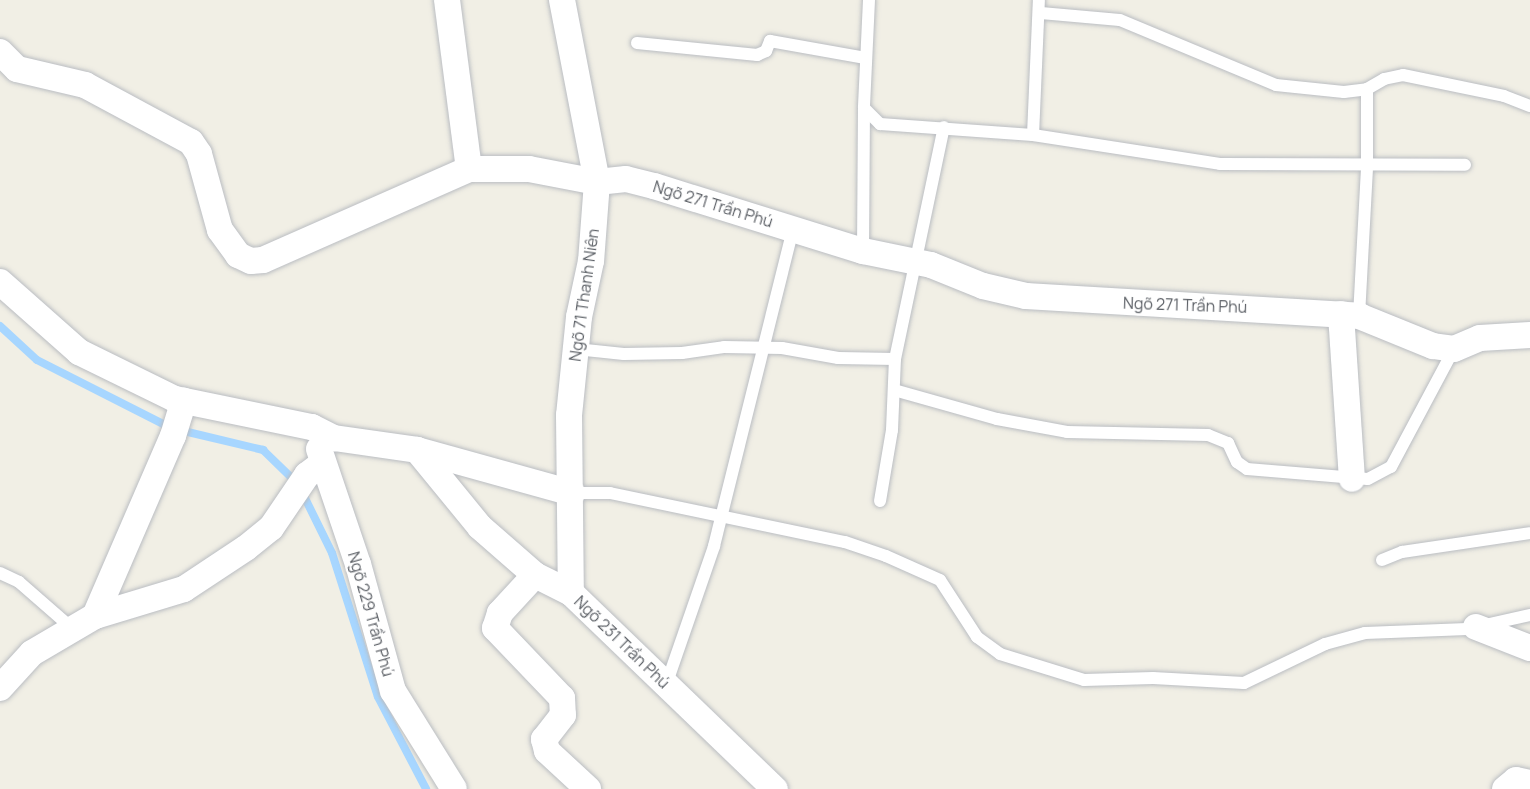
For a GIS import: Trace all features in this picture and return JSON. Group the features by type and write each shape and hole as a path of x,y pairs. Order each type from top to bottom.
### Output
{"street":[{"path":"447,0 470,168"},
{"name":"Ngõ 71 Thanh Niên","path":"562,0 597,182 591,261 576,349 569,415 572,493 571,593"},
{"name":"Ngõ 271 Trần Phú","path":"0,56 17,69 85,85 191,142 199,154 220,230 238,255 250,261 263,260 470,168 529,169 597,182 626,179 863,250 915,261 983,286 1026,296 1350,315 1433,346 1454,349"},
{"path":"0,282 79,352 182,406 312,427 334,438 417,450 572,493"},
{"path":"1350,315 1352,479"},
{"path":"1454,349 1480,338 1530,335"},
{"path":"95,616 173,436 182,406"},
{"name":"Ngõ 229 Trần Phú","path":"312,427 315,469 358,564 393,691 454,789"},
{"name":"Ngõ 231 Trần Phú","path":"417,450 480,527 535,575 571,593 775,789"},
{"path":"0,688 32,653 75,631 95,616 184,589 271,528 288,500 315,469"},
{"path":"535,575 500,613 495,628 562,698 563,716 544,739 546,751 588,789"},
{"path":"1476,627 1530,648"},
{"path":"1504,789 1516,780 1530,783"}],"lane":[{"path":"863,250 865,58 869,0"},
{"path":"1033,135 1040,0"},
{"path":"1041,13 1120,20 1276,85 1344,92 1367,89 1384,79 1403,75 1504,96 1530,106"},
{"path":"637,44 757,55 766,51 770,41 865,58"},
{"path":"1350,315 1368,166 1367,89"},
{"path":"864,108 880,124 1033,135 1220,164 1465,165"},
{"path":"880,501 892,430 895,359 944,127"},
{"path":"666,685 714,546 793,228"},
{"path":"576,349 624,354 682,353 724,347 838,358 895,359"},
{"path":"894,390 997,419 1067,432 1208,435 1228,443 1237,462 1247,469 1352,479 1377,478 1391,467 1454,349"},
{"path":"572,493 610,493 845,542 940,580 976,637 1000,654 1084,680 1153,678 1244,683 1325,644 1365,633 1476,627 1530,615"},
{"path":"1382,560 1402,552 1530,533"},
{"path":"0,573 19,582 75,631"}],"waterway":[{"path":"0,326 37,360 171,428 263,450 296,482"},
{"path":"302,492 332,553 378,697 426,789"}]}
